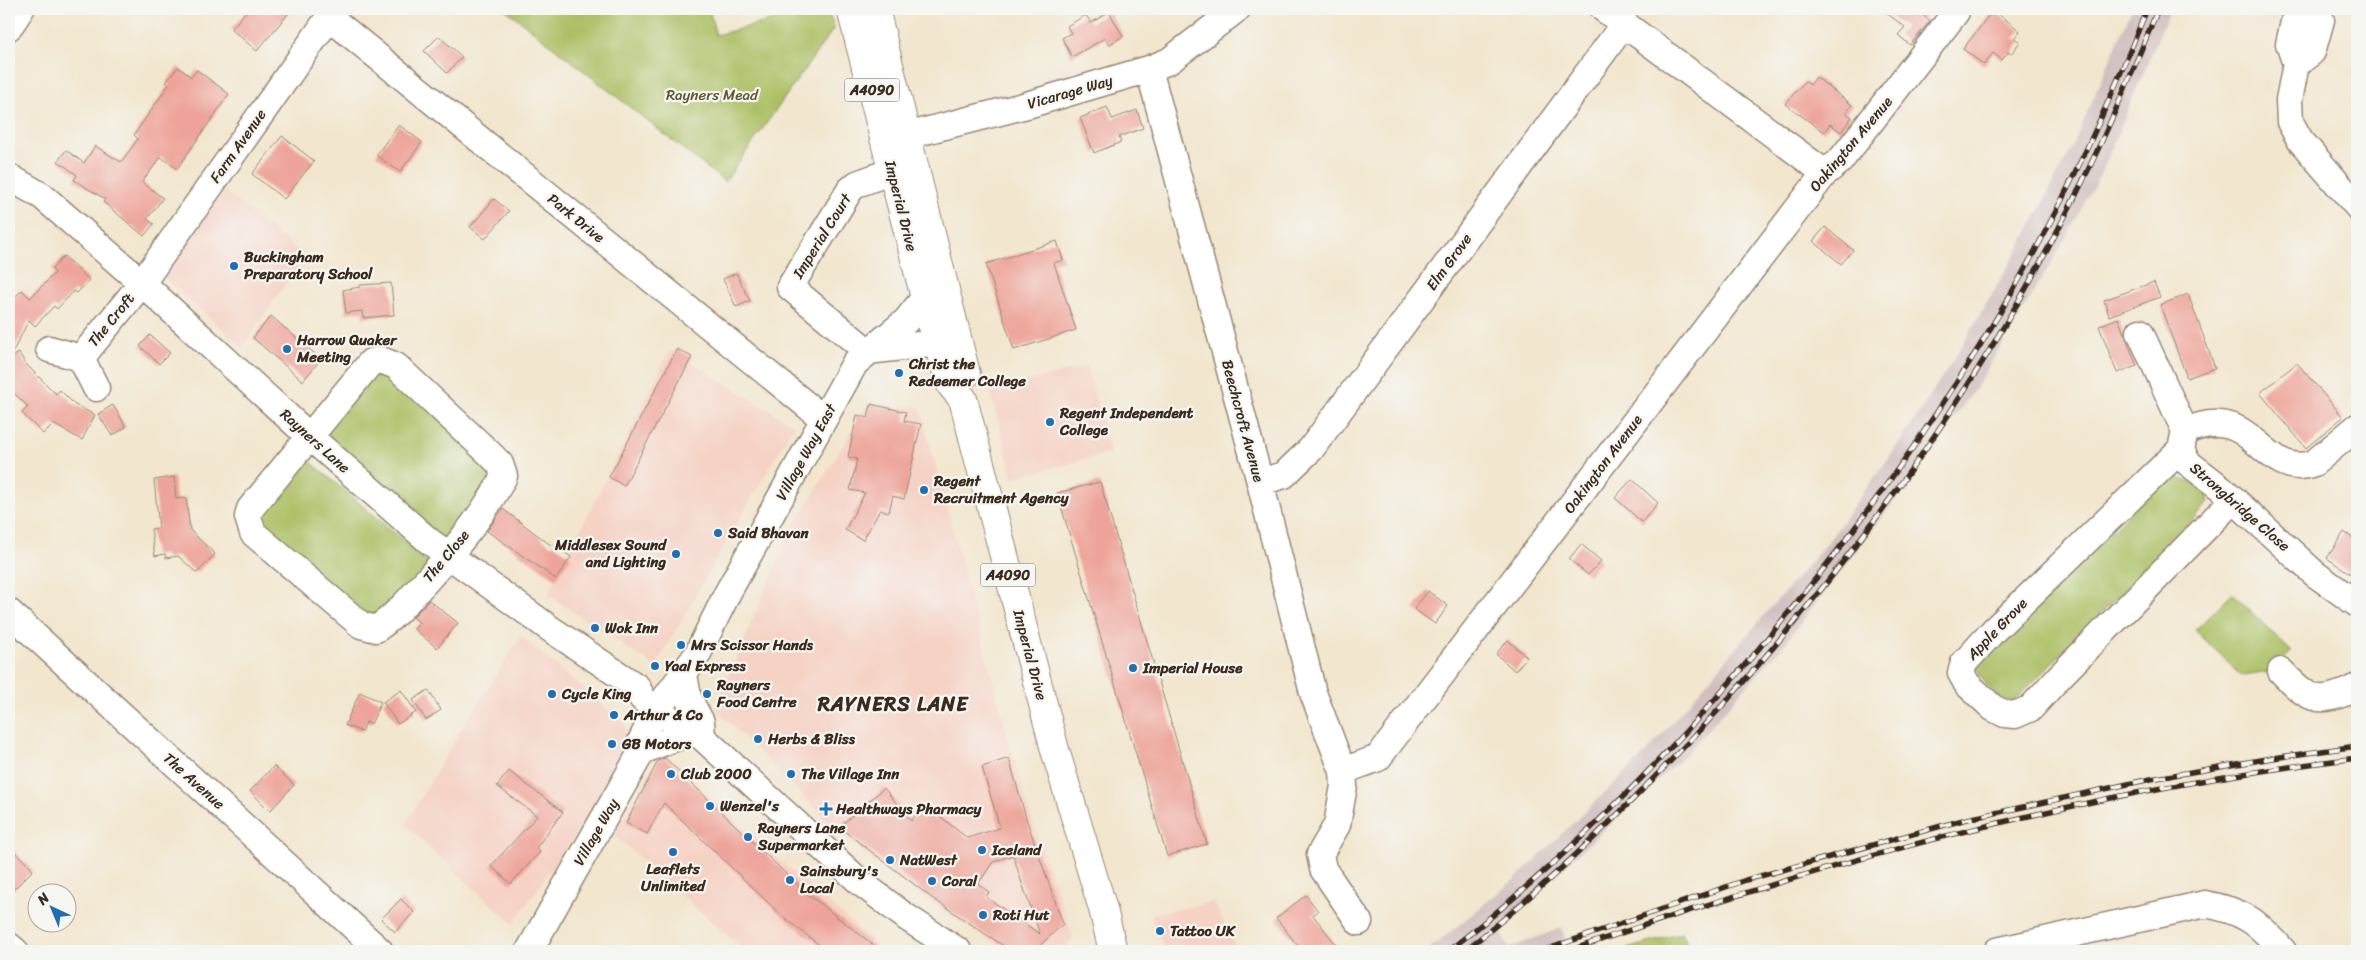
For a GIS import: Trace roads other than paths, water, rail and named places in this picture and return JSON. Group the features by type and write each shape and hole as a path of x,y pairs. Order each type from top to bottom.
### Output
{"main road":[{"name":"Imperial Drive","path":"851,9 897,139 892,171 925,298 949,348"},
{"name":"Imperial Drive","path":"876,9 897,139 949,348 951,385 963,399 1056,750 1103,909 1113,951"},
{"name":"Imperial Drive","path":"1103,909 1125,937 1132,951"}],"street":[{"path":"9,27 21,9"},
{"name":"Vicarage Way","path":"897,139 1027,105 1149,69 1169,61 1237,9"},
{"name":"Oakington Avenue","path":"1343,771 1378,758 1825,173 1840,161 1956,12 1955,9"},
{"path":"2301,9 2296,13 2289,44 2296,64 2289,100 2290,122 2300,140 2357,206"},
{"path":"2296,64 2312,52 2321,20 2315,9"},
{"name":"Farm Avenue","path":"142,283 332,13"},
{"name":"Park Drive","path":"332,13 711,328 825,417"},
{"path":"1614,16 1825,173"},
{"name":"Elm Grove","path":"1260,482 1284,475 1311,449 1614,16"},
{"name":"Beechcroft Avenue","path":"1149,69 1260,482 1313,693 1343,771"},
{"name":"Imperial Court","path":"867,351 790,287 850,190 856,184 892,171"},
{"name":"Rayners Lane","path":"9,177 42,196 142,283 310,438 449,557 637,687 642,698 656,711 696,735 861,883 906,917 958,951"},
{"name":"The Croft","path":"81,358 142,283"},
{"name":"Village Way East","path":"656,711 697,655 728,592 855,363 867,351 906,321 925,298"},
{"path":"2140,332 2183,440 2201,425 2219,424 2236,428 2286,465 2305,466 2314,463 2357,427"},
{"path":"867,351 885,351 914,345 949,348"},
{"name":"The Croft","path":"49,349 81,358 96,388"},
{"name":"The Close","path":"382,360 396,366 500,464 504,476 495,494 449,557 392,618 376,629 361,625 253,534 248,517 250,509 371,362 382,360"},
{"name":"Strongbridge Close","path":"2183,440 2187,462 2233,500 2315,574 2357,604"},
{"name":"Apple Grove","path":"2183,440 1994,630 1964,663 1961,672 1974,690 1992,708 2005,714 2015,715 2031,708 2059,676 2233,500"},
{"name":"The Avenue","path":"9,612 380,951"},
{"path":"2281,671 2299,690 2308,696 2321,700 2341,695 2357,687"},
{"path":"637,687 678,680 701,722 696,735 642,752"},
{"name":"Village Way","path":"529,951 642,752 641,740 656,711"},
{"path":"1343,771 1342,805 1337,826 1320,854 1323,869 1359,922"},
{"path":"1998,951 2205,904 2227,908 2253,920 2283,951"},
{"path":"9,946 15,951"}],"railway":[{"path":"1448,951 1558,859 1660,759 1756,652 1874,502 1930,423 1983,342 2031,258 2067,190 2091,139 2147,9"},
{"path":"1464,951 1512,912 1582,849 1709,720 1767,655 1877,517 1928,445 1976,372 2021,296 2089,168 2125,89 2158,9"},
{"path":"1542,951 1746,880 1963,820 2151,779 2266,759 2357,746"},
{"path":"1568,951 1762,888 1859,859 1958,833 2156,789 2256,772 2357,758"}],"place":[{"name":"Buckingham Preparatory School","path":"234,266"},
{"name":"Harrow Quaker Meeting","path":"287,349"},
{"name":"Christ the Redeemer College","path":"899,373"},
{"name":"Regent Independent College","path":"1050,422"},
{"name":"Regent Recruitment Agency","path":"924,490"},
{"name":"Said Bhavan","path":"718,533"},
{"name":"Middlesex Sound and Lighting","path":"676,554"},
{"name":"Wok Inn","path":"595,628"},
{"name":"Mrs Scissor Hands","path":"681,645"},
{"name":"Yaal Express","path":"655,666"},
{"name":"Imperial House","path":"1133,668"},
{"name":"Cycle King","path":"552,694"},
{"name":"Rayners Food Centre","path":"707,694"},
{"name":"Arthur & Co","path":"614,715"},
{"name":"Herbs & Bliss","path":"758,739"},
{"name":"GB Motors","path":"612,744"},
{"name":"Club 2000","path":"671,774"},
{"name":"The Village Inn","path":"791,774"},
{"name":"Wenzel's","path":"710,806"},
{"name":"Healthways Pharmacy","path":"826,809"},
{"name":"Rayners Lane Supermarket","path":"748,837"},
{"name":"Iceland","path":"982,850"},
{"name":"Leaflets Unlimited","path":"673,852"},
{"name":"NatWest","path":"890,860"},
{"name":"Sainsbury's Local","path":"790,880"},
{"name":"Coral","path":"932,881"},
{"name":"Roti Hut","path":"983,915"},
{"name":"Tattoo UK","path":"1160,931"}],"district":[{"name":"RAYNERS LANE","path":"893,704"}],"park label":[{"name":"Rayners Mead","path":"712,95"}]}
